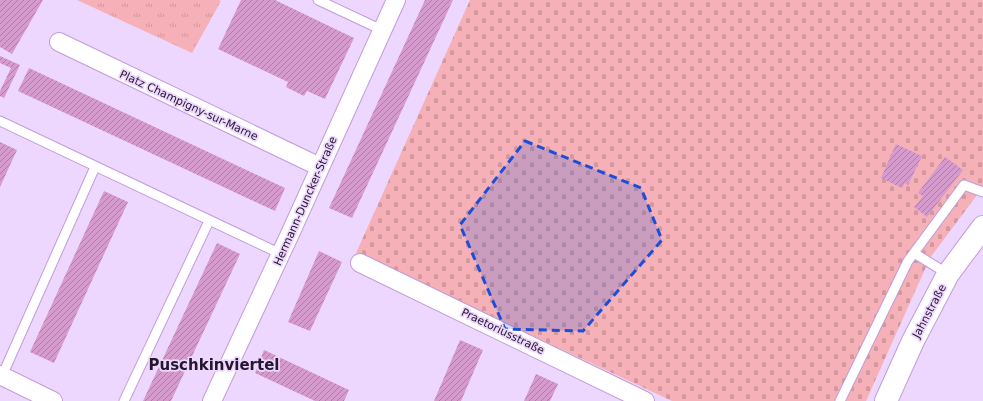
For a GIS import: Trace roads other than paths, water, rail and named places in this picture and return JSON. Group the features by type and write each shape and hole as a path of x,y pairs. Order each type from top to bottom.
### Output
{"main road":[{"name":"Jahnstraße","path":"886,401 913,341 948,274 983,227"}],"street":[{"name":"Hermann-Duncker-Straße","path":"212,401 396,0"},
{"name":"Platz Champigny-sur-Marne","path":"59,42 320,167"},
{"name":"Praetoriusstraße","path":"360,263 645,401"},
{"path":"1,376 53,401"}],"lane":[{"path":"318,0 382,30"},
{"path":"0,122 280,254"},
{"path":"1,376 95,167"},
{"path":"840,401 908,261 964,185 983,192"},
{"path":"124,401 209,221"},
{"path":"914,253 948,274"}],"district":[{"name":"Puschkinviertel","path":"214,365"}]}
